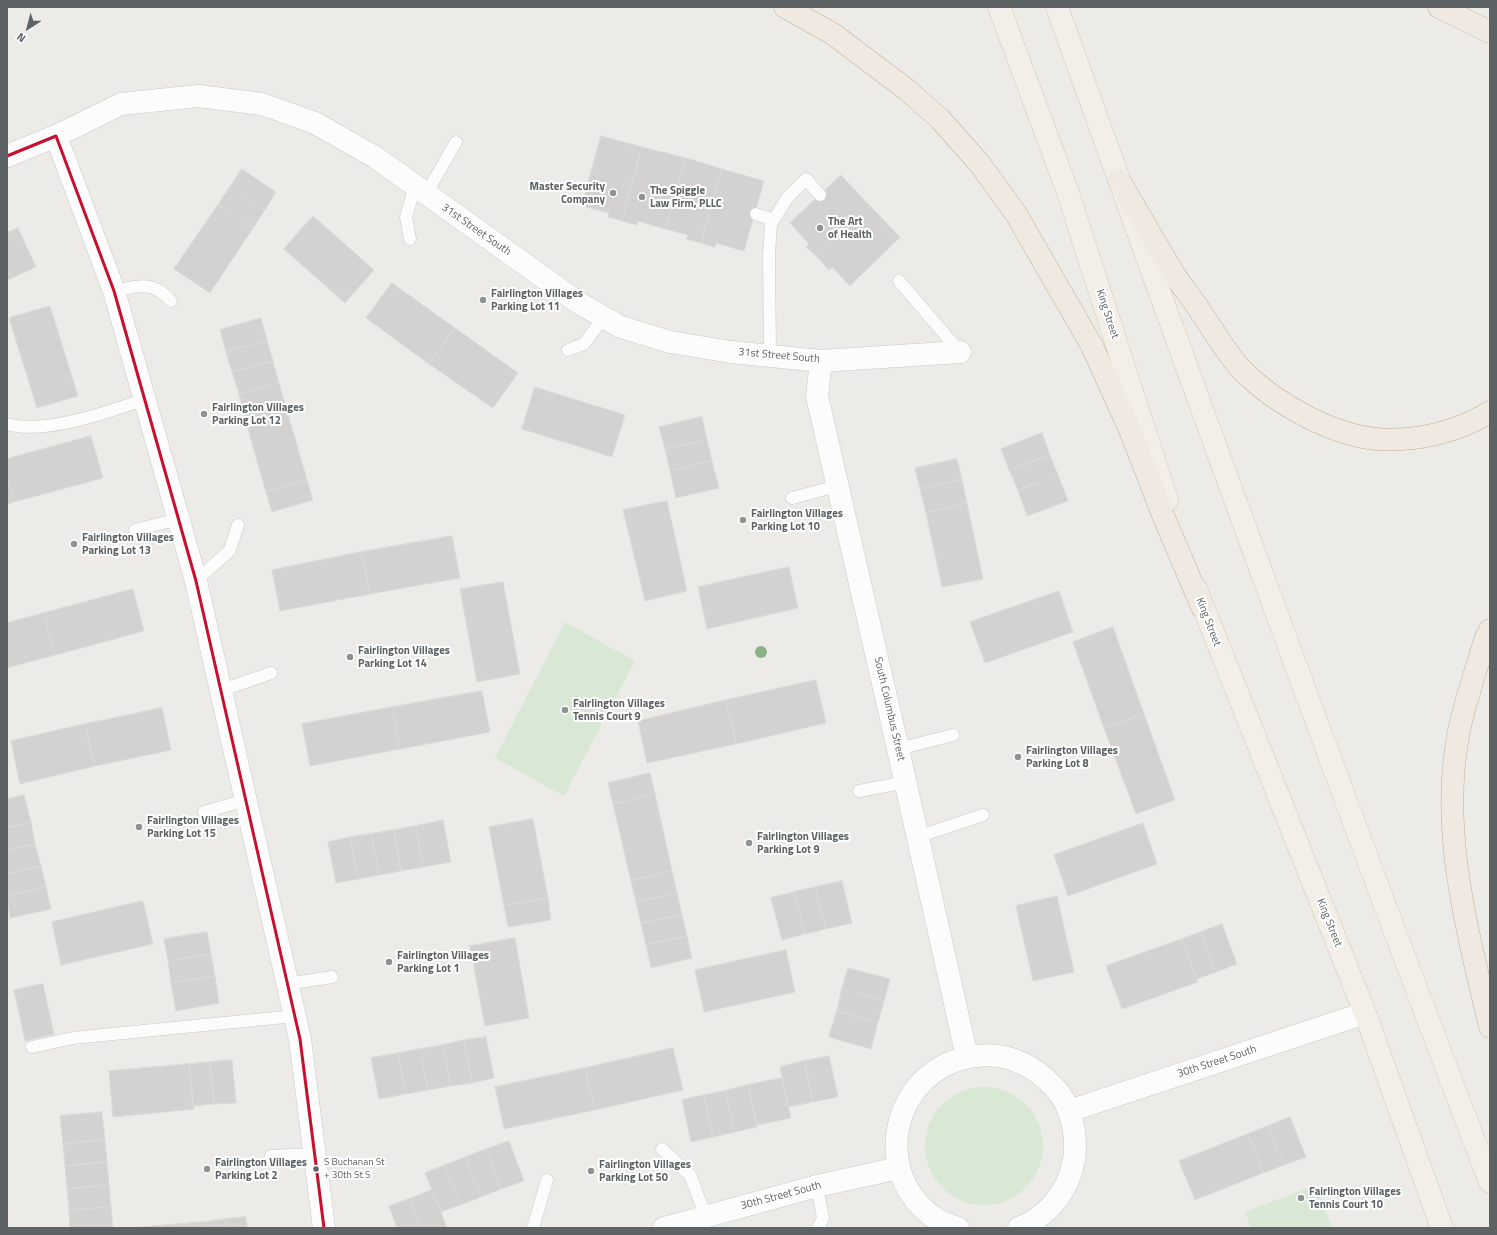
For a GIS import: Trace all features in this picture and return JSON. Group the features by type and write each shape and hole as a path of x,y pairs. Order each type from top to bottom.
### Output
{"highway":[{"path":"785,7 833,34 906,89 940,119 980,164 1016,214 1047,264 1092,346 1130,430 1164,520 1202,607"},
{"path":"1440,7 1490,32"},
{"path":"1119,180 1176,278 1221,343 1244,372 1267,393 1327,426 1377,439 1407,439 1446,432 1490,412"},
{"path":"1490,630 1485,640 1458,736 1454,782 1454,826 1460,898 1490,1027"}],"main road":[{"name":"King Street","path":"998,7 1067,190 1202,607 1365,1013 1442,1228"},
{"path":"1057,7 1233,496 1418,994 1490,1182"}],"street":[{"name":"31st Street South","path":"7,156 56,136 121,104 198,96 262,104 315,123 375,158 579,303 621,327 670,342 731,352 821,361 960,352"},
{"path":"56,136 114,291 196,581 222,690 286,984 300,1039 324,1228"},
{"name":"South Columbus Street","path":"821,361 817,396 906,782 967,1057"},
{"name":"30th Street South","path":"1070,1111 1365,1013"},
{"path":"958,1228 939,1221 922,1207 908,1189 899,1168 896,1150 898,1127 901,1114 911,1096 925,1078 935,1070 952,1062 967,1057 985,1055 1002,1056 1028,1066 1041,1074 1059,1092 1070,1111 1076,1145 1074,1164 1066,1187 1051,1207 1032,1222 1020,1228"},
{"name":"30th Street South","path":"664,1228 817,1186 899,1168"}],"lane":[{"path":"410,239 406,217 421,190 456,142"},
{"path":"770,356 769,255 771,224 787,198 806,179 820,195"},
{"path":"756,214 773,220"},
{"path":"900,281 960,352"},
{"path":"114,291 141,286 162,290 171,302"},
{"path":"568,350 584,344 603,318"},
{"path":"7,424 20,428 43,428 111,411 145,400"},
{"path":"792,498 837,486"},
{"path":"135,530 179,519"},
{"path":"196,581 230,550 238,525"},
{"path":"222,690 271,673"},
{"path":"898,749 953,735"},
{"path":"859,791 906,782"},
{"path":"204,812 246,800"},
{"path":"917,837 983,815"},
{"path":"286,984 332,977"},
{"path":"32,1047 73,1038 295,1016"},
{"path":"662,1149 690,1175 706,1217"},
{"path":"271,1156 314,1154"},
{"path":"533,1228 547,1180"},
{"path":"817,1186 823,1218 818,1228"}],"green space":[{"name":"Fairlington Villages Tennis Court 9","path":"565,622 635,661 564,796 495,758"},
{"path":"984,1087 1007,1091 1026,1104 1039,1123 1043,1146 1039,1169 1026,1188 1007,1201 984,1205 961,1201 942,1188 929,1169 925,1146 929,1123 942,1104 961,1091"},
{"name":"Fairlington Villages Tennis Court 10","path":"1316,1185 1332,1228 1251,1228 1245,1212"}],"building":[{"path":"601,136 642,147 622,221 608,217 609,213 582,206"},
{"path":"642,147 686,158 665,229 638,221 637,225 622,221"},
{"path":"686,158 722,169 701,243 686,239 688,235 665,229"},
{"path":"242,169 276,192 265,210 230,187"},
{"path":"722,169 764,181 744,251 716,243 715,247 701,243"},
{"path":"841,175 870,206 817,257 806,247 809,244 790,223"},
{"path":"230,187 265,210 253,228 218,205"},
{"path":"218,205 253,228 210,293 174,269"},
{"path":"870,206 900,237 850,286 832,267 829,270 817,257"},
{"path":"313,216 374,270 345,303 284,249"},
{"path":"18,228 36,267 12,278 7,266 7,233"},
{"path":"7,266 12,278 7,280"},
{"path":"392,283 455,328 429,364 366,318"},
{"path":"50,306 78,396 37,408 9,318"},
{"path":"261,318 267,340 226,352 220,330"},
{"path":"455,328 518,373 493,408 429,364"},
{"path":"267,340 273,361 232,372 226,352"},
{"path":"273,361 279,383 239,394 232,372"},
{"path":"279,383 285,404 244,415 239,394"},
{"path":"535,387 625,415 612,457 522,429"},
{"path":"285,404 307,480 266,492 244,415"},
{"path":"702,417 707,440 665,449 659,427"},
{"path":"1042,433 1050,455 1009,470 1001,449"},
{"path":"91,436 103,478 14,502 7,477 7,459"},
{"path":"707,440 712,461 670,471 665,449"},
{"path":"1050,455 1058,475 1018,490 1009,470"},
{"path":"957,459 962,480 920,489 915,468"},
{"path":"712,461 719,488 676,498 670,471"},
{"path":"1058,475 1068,501 1027,516 1018,490"},
{"path":"7,477 14,502 7,504"},
{"path":"307,480 313,500 272,512 266,492"},
{"path":"962,480 967,503 926,513 920,489"},
{"path":"667,501 687,591 645,601 623,510"},
{"path":"967,503 983,579 942,587 926,513"},
{"path":"452,536 460,578 370,594 361,552"},
{"path":"361,552 370,594 280,611 272,570"},
{"path":"789,567 798,608 707,629 698,587"},
{"path":"503,582 520,674 477,682 460,589"},
{"path":"133,589 144,631 55,655 44,613"},
{"path":"1059,591 1073,632 985,663 970,622"},
{"path":"44,613 55,655 7,668 7,623"},
{"path":"1113,627 1144,714 1104,728 1073,642"},
{"path":"816,680 826,723 736,744 726,700"},
{"path":"482,691 490,732 400,749 392,707"},
{"path":"726,700 736,744 647,763 638,721"},
{"path":"392,707 400,749 310,766 302,724"},
{"path":"162,708 171,750 95,766 85,724"},
{"path":"1144,714 1175,800 1136,814 1104,728"},
{"path":"85,724 95,766 20,784 11,741"},
{"path":"650,773 655,794 613,804 608,783"},
{"path":"655,794 672,871 631,881 613,804"},
{"path":"24,795 31,822 7,828 7,799"},
{"path":"533,819 548,898 504,906 489,827"},
{"path":"443,820 451,862 423,867 416,826"},
{"path":"31,822 35,844 7,851 7,828"},
{"path":"1143,823 1157,864 1068,896 1054,855"},
{"path":"416,826 423,867 401,871 394,830"},
{"path":"394,830 401,871 379,875 371,834"},
{"path":"371,834 379,875 358,879 350,837"},
{"path":"350,837 358,879 336,883 328,842"},
{"path":"35,844 41,866 7,874 7,851"},
{"path":"41,866 46,887 7,896 7,874"},
{"path":"672,871 677,893 636,902 631,881"},
{"path":"842,881 852,923 826,929 815,887"},
{"path":"46,887 51,909 10,918 7,896"},
{"path":"815,887 826,929 805,934 794,892"},
{"path":"794,892 805,934 782,940 771,898"},
{"path":"677,893 682,915 641,924 636,902"},
{"path":"1057,896 1074,972 1033,981 1016,906"},
{"path":"548,898 551,920 508,927 504,906"},
{"path":"143,901 153,944 61,965 52,922"},
{"path":"682,915 687,936 646,945 641,924"},
{"path":"1222,924 1237,964 1216,972 1201,932"},
{"path":"207,932 211,954 168,961 164,939"},
{"path":"1201,932 1216,972 1197,979 1182,939"},
{"path":"687,936 692,958 651,968 646,945"},
{"path":"515,938 529,1018 485,1026 470,946"},
{"path":"1182,939 1198,982 1122,1009 1106,966"},
{"path":"786,950 795,992 704,1012 695,970"},
{"path":"211,954 215,976 171,983 168,961"},
{"path":"848,968 890,979 884,1001 842,989"},
{"path":"215,976 219,1003 176,1011 171,983"},
{"path":"43,984 54,1034 25,1041 14,990"},
{"path":"842,989 884,1001 878,1022 837,1011"},
{"path":"837,1011 878,1022 871,1049 829,1037"},
{"path":"486,1037 494,1078 472,1083 464,1040"},
{"path":"464,1040 472,1083 451,1086 443,1045"},
{"path":"443,1045 451,1086 428,1090 420,1049"},
{"path":"673,1048 683,1090 595,1110 585,1068"},
{"path":"420,1049 428,1090 406,1094 398,1053"},
{"path":"398,1053 406,1094 379,1099 371,1058"},
{"path":"829,1056 838,1097 813,1102 804,1061"},
{"path":"232,1060 236,1103 214,1104 210,1062"},
{"path":"804,1061 813,1102 788,1107 780,1067"},
{"path":"210,1062 214,1104 193,1106 189,1064"},
{"path":"189,1064 194,1109 113,1117 109,1071"},
{"path":"585,1068 595,1110 504,1129 495,1087"},
{"path":"782,1078 791,1118 757,1125 748,1085"},
{"path":"748,1085 757,1127 735,1132 725,1091"},
{"path":"725,1091 735,1132 713,1137 704,1095"},
{"path":"704,1095 713,1137 691,1142 682,1100"},
{"path":"102,1112 105,1140 63,1144 60,1116"},
{"path":"1290,1117 1306,1157 1284,1165 1268,1126"},
{"path":"1268,1126 1284,1165 1263,1173 1248,1134"},
{"path":"1248,1134 1263,1173 1195,1200 1179,1161"},
{"path":"105,1140 107,1162 65,1166 63,1144"},
{"path":"509,1141 524,1181 501,1189 486,1149"},
{"path":"486,1149 501,1189 481,1197 466,1157"},
{"path":"466,1157 481,1197 460,1205 445,1165"},
{"path":"107,1162 109,1185 67,1189 65,1166"},
{"path":"445,1165 460,1205 441,1212 425,1173"},
{"path":"109,1185 111,1207 69,1210 67,1189"},
{"path":"432,1190 447,1228 421,1228 409,1199"},
{"path":"409,1199 421,1228 397,1228 389,1206"},
{"path":"111,1207 113,1228 70,1228 69,1210"},
{"path":"246,1217 247,1228 225,1228 224,1219"},
{"path":"224,1219 225,1228 204,1228 204,1222"},
{"path":"204,1222 204,1228 128,1228"}],"transit line":[{"path":"56,136 114,291 196,581 300,1039 324,1228"},
{"path":"7,156 56,136"}],"place":[{"name":"Master Security Company","path":"613,193"},
{"name":"The Spiggle Law Firm, PLLC","path":"642,197"},
{"name":"The Art of Health","path":"820,228"},
{"name":"Fairlington Villages Parking Lot 11","path":"483,300"},
{"name":"Fairlington Villages Parking Lot 12","path":"204,414"},
{"name":"Fairlington Villages Parking Lot 10","path":"743,520"},
{"name":"Fairlington Villages Parking Lot 13","path":"74,544"},
{"name":"Fairlington Villages Parking Lot 14","path":"350,657"},
{"name":"Fairlington Villages Tennis Court 9","path":"565,710"},
{"name":"Fairlington Villages Parking Lot 8","path":"1018,757"},
{"name":"Fairlington Villages Parking Lot 15","path":"139,827"},
{"name":"Fairlington Villages Parking Lot 9","path":"749,843"},
{"name":"Fairlington Villages Parking Lot 1","path":"389,962"},
{"name":"Fairlington Villages Parking Lot 2","path":"207,1169"},
{"name":"S Buchanan St + 30th St S","path":"316,1169"},
{"name":"Fairlington Villages Parking Lot 50","path":"591,1171"},
{"name":"Fairlington Villages Tennis Court 10","path":"1301,1198"}]}
